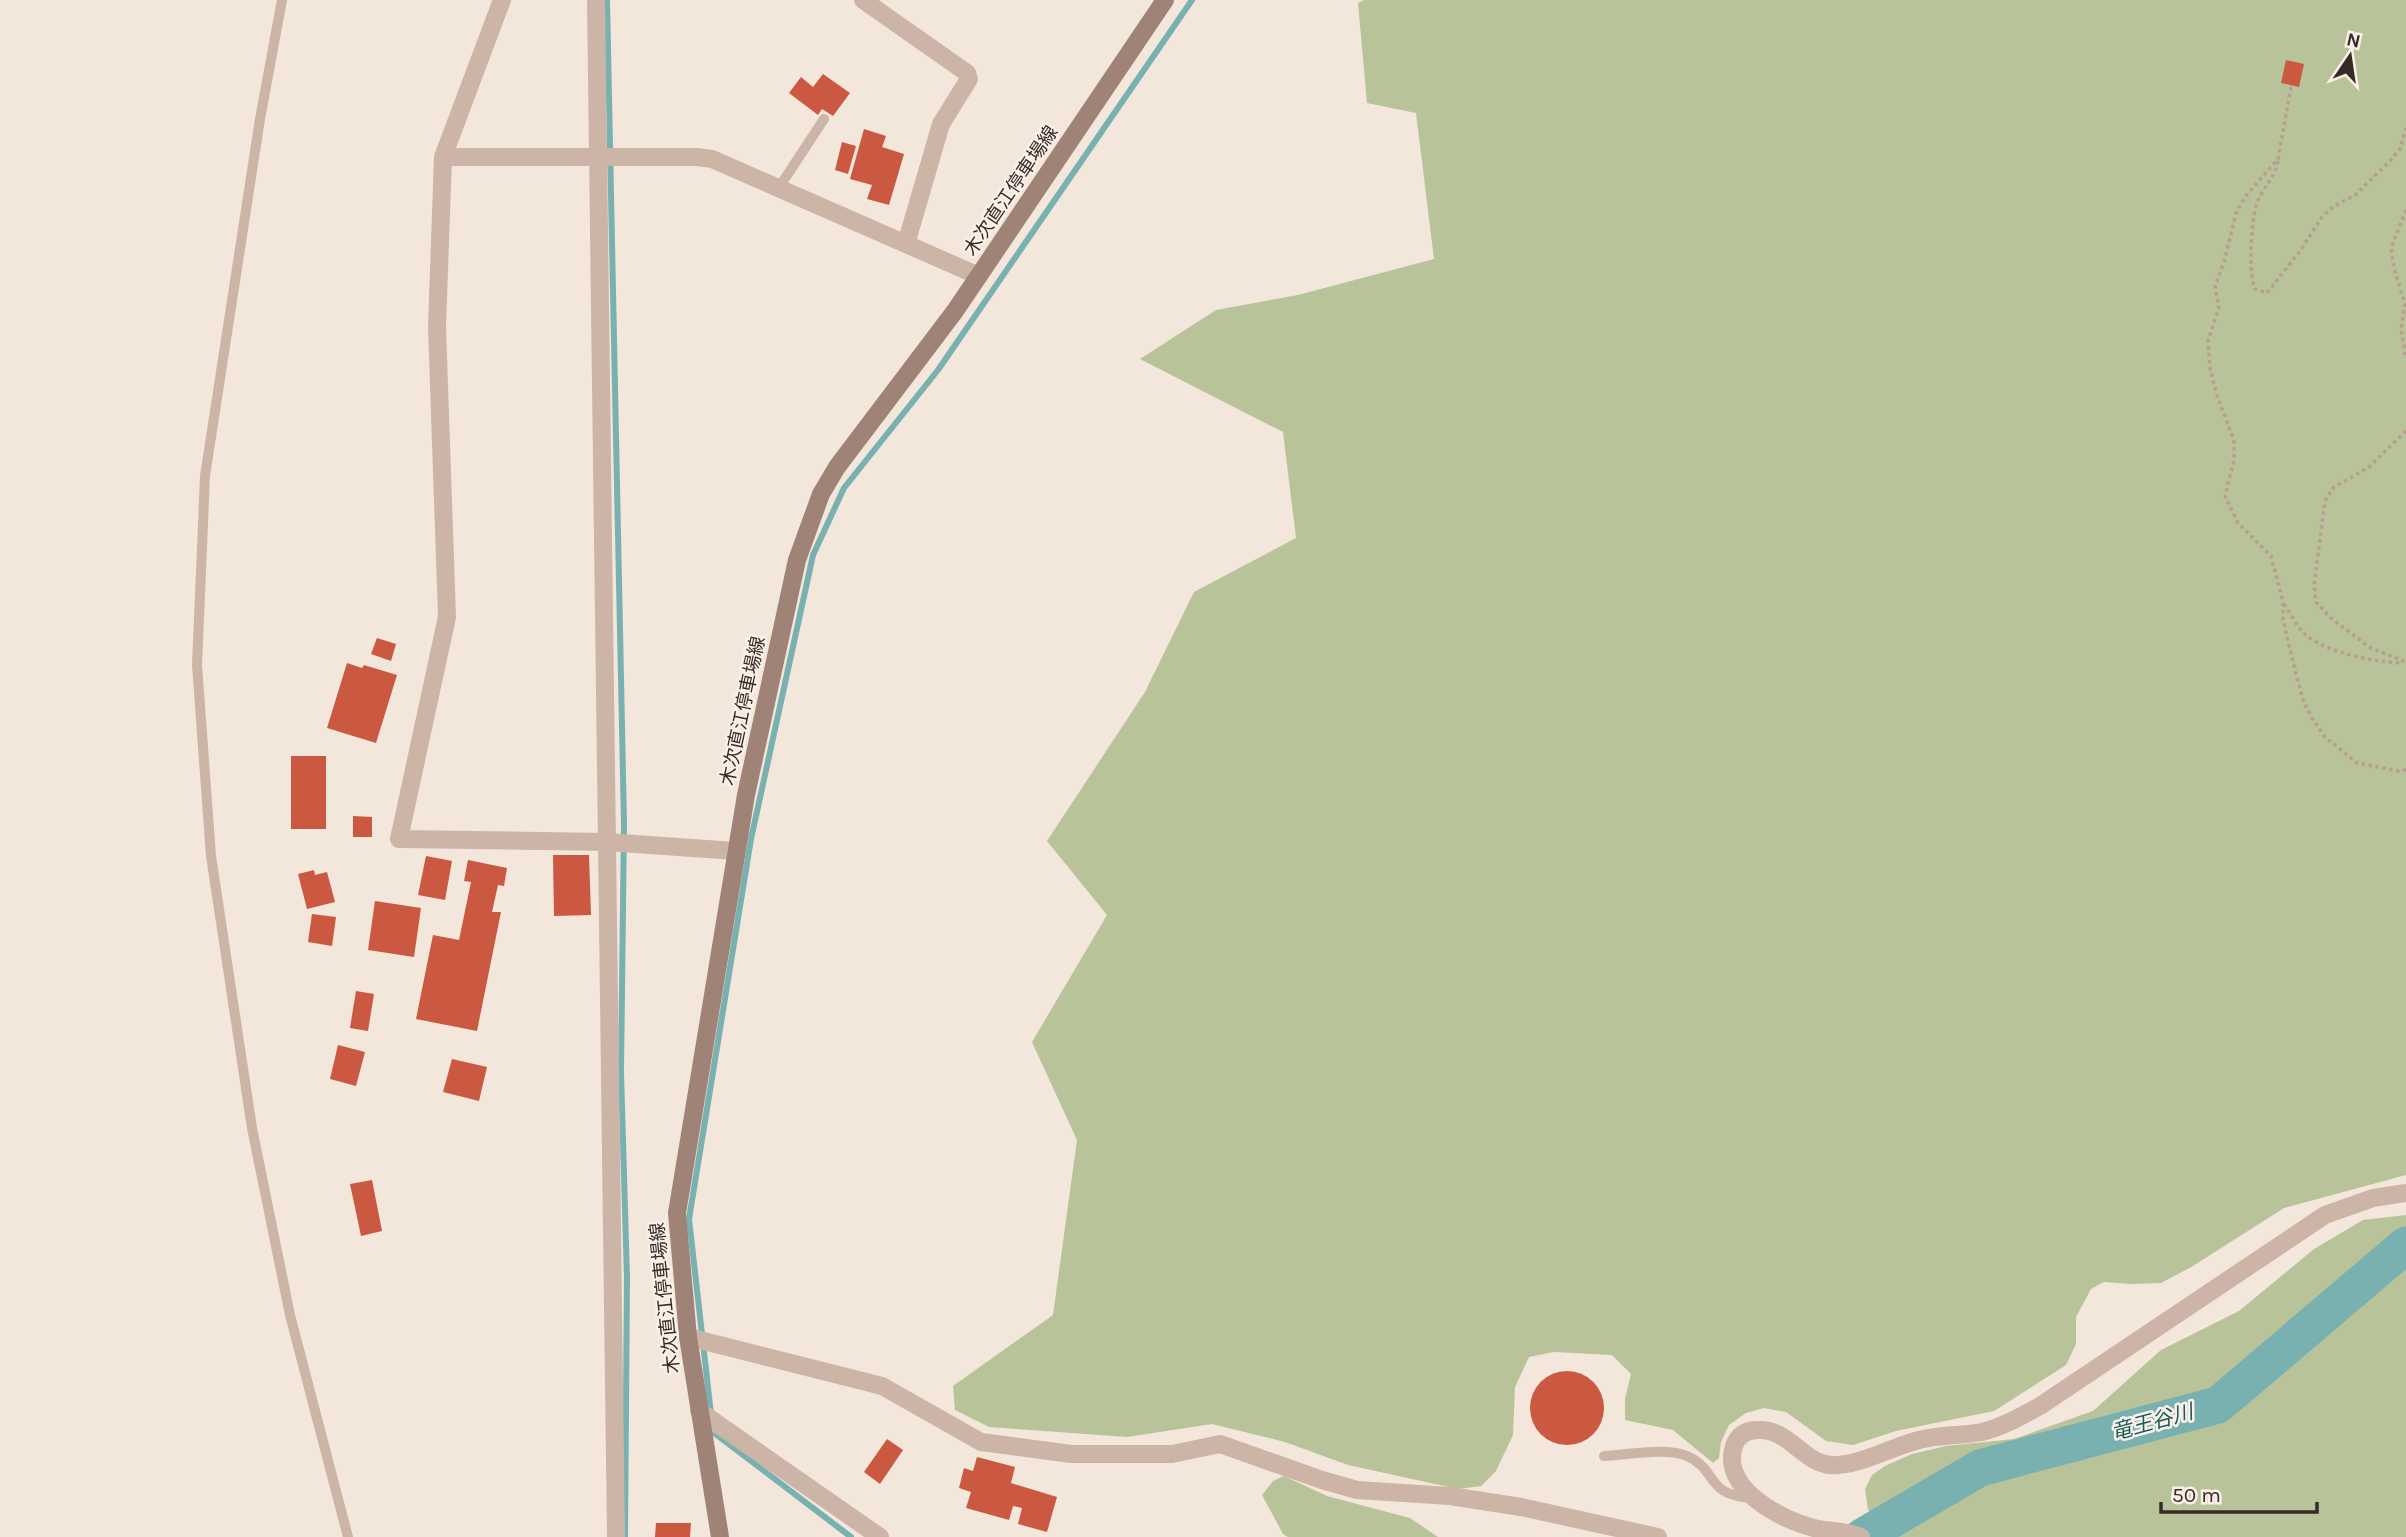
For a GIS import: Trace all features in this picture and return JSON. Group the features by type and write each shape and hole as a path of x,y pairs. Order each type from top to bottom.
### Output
{"main road":[{"name":"木次直江停車場線","path":"720,1537 688,1337 677,1213 735,851 797,560 813,511 837,467 979,276 1165,0"}],"street":[{"path":"502,0 443,157 437,327 447,617 398,839 607,842 735,851"},
{"path":"596,0 616,1537"},
{"path":"863,0 967,73 969,79 941,124 906,244"},
{"path":"443,157 597,155 712,159 979,276"},
{"path":"1861,1537 1845,1531 1801,1525 1754,1498 1742,1488 1734,1475 1733,1448 1738,1437 1748,1431 1771,1430 1823,1466 1853,1463 1927,1437 1982,1432 2017,1419 2040,1406 2325,1215 2353,1204 2406,1193"},
{"path":"688,1337 882,1386 981,1442 1083,1454 1172,1454 1220,1444 1357,1490 1450,1496 1521,1507 1658,1537"},
{"path":"699,1411 880,1537"}],"lane":[{"path":"282,0 260,119 205,476 197,665 211,856 253,1128 290,1315 348,1537"},
{"path":"778,189 824,119"},
{"path":"1604,1456 1669,1453 1686,1455 1701,1466 1721,1490 1737,1497 1754,1498"}],"path":[{"path":"2291,87 2276,173 2256,207 2250,258 2251,279 2255,289 2267,293 2300,251 2322,217 2334,206 2355,195 2400,149 2406,128"},
{"path":"2278,159 2245,197 2236,213 2224,262 2215,285 2219,308 2208,341 2210,368 2234,441 2234,460 2225,496 2238,523 2271,556 2283,602 2283,621 2303,700 2312,718 2325,737 2357,763 2398,771 2406,769"},
{"path":"2406,210 2391,248 2405,304 2401,329 2406,358"},
{"path":"2406,431 2369,467 2333,488 2325,501 2314,585 2316,602 2331,618 2369,647 2406,663"},
{"path":"2283,602 2305,635 2316,641 2359,657 2406,663"}],"green space":[{"path":"1364,0 2406,0 2406,1175 2284,1208 2193,1266 2161,1283 2104,1282 2091,1289 2076,1317 2076,1344 2066,1365 1994,1411 1896,1431 1853,1445 1826,1441 1786,1412 1764,1408 1746,1413 1729,1425 1721,1442 1719,1458 1713,1463 1673,1430 1625,1420 1625,1399 1631,1374 1612,1355 1554,1352 1529,1357 1515,1387 1513,1435 1496,1471 1481,1486 1458,1489 1348,1465 1285,1442 1212,1424 1127,1437 989,1427 955,1410 953,1386 1053,1315 1077,1140 1032,1042 1107,915 1047,841 1145,692 1194,592 1296,538 1283,432 1140,359 1216,310 1298,295 1434,259 1416,113 1367,103 1358,3"},
{"path":"2406,1215 2406,1537 1893,1537 1868,1510 1865,1489 1872,1475 1885,1466 1912,1454 1946,1446 2014,1439 2093,1411 2161,1350 2239,1311 2314,1249 2363,1220"},
{"path":"1284,1476 1327,1496 1410,1518 1438,1537 1288,1537 1283,1534 1262,1495 1273,1481"}],"building":[{"path":"2286,60 2304,64 2299,87 2281,83"},
{"path":"823,74 850,93 833,116 822,109 818,115 789,93 801,77 813,87"},
{"path":"864,129 886,136 882,147 904,154 889,205 867,199 872,185 850,179"},
{"path":"842,142 856,146 848,174 835,170"},
{"path":"377,638 396,644 391,661 371,654"},
{"path":"347,663 397,675 376,743 327,728"},
{"path":"291,756 326,756 326,829 291,829"},
{"path":"353,816 372,817 372,837 353,837"},
{"path":"553,855 589,855 591,915 554,916"},
{"path":"426,856 452,861 445,900 418,895"},
{"path":"468,860 507,868 504,886 498,885 492,912 501,912 477,1031 416,1019 433,935 459,940 471,882 464,881"},
{"path":"314,870 315,875 327,872 335,902 307,909 298,874"},
{"path":"375,901 421,908 414,957 368,950"},
{"path":"312,914 336,917 332,946 308,942"},
{"path":"356,991 374,994 368,1031 350,1028"},
{"path":"338,1045 365,1052 356,1086 330,1079"},
{"path":"452,1059 487,1067 479,1101 443,1092"},
{"path":"372,1180 382,1231 361,1236 350,1184"},
{"path":"1567,1371 1588,1377 1598,1387 1604,1408 1598,1429 1588,1439 1567,1445 1546,1439 1536,1429 1530,1408 1536,1387 1546,1377"},
{"path":"887,1439 903,1450 880,1484 864,1472"},
{"path":"977,1457 1015,1467 1011,1483 1057,1497 1047,1532 1018,1524 1022,1508 1013,1506 1009,1520 966,1508 971,1492 959,1488 964,1468 973,1471"},
{"path":"656,1523 691,1523 690,1537 655,1537"}],"waterway":[{"path":"607,0 624,824 621,1072 627,1278 625,1537"},
{"path":"711,1414 689,1219 751,839 813,555 844,488 938,370 1192,0"},
{"name":"竜王谷川","path":"1862,1537 1980,1468 2218,1405 2406,1245"},
{"path":"712,1425 713,1432 851,1537"}]}
